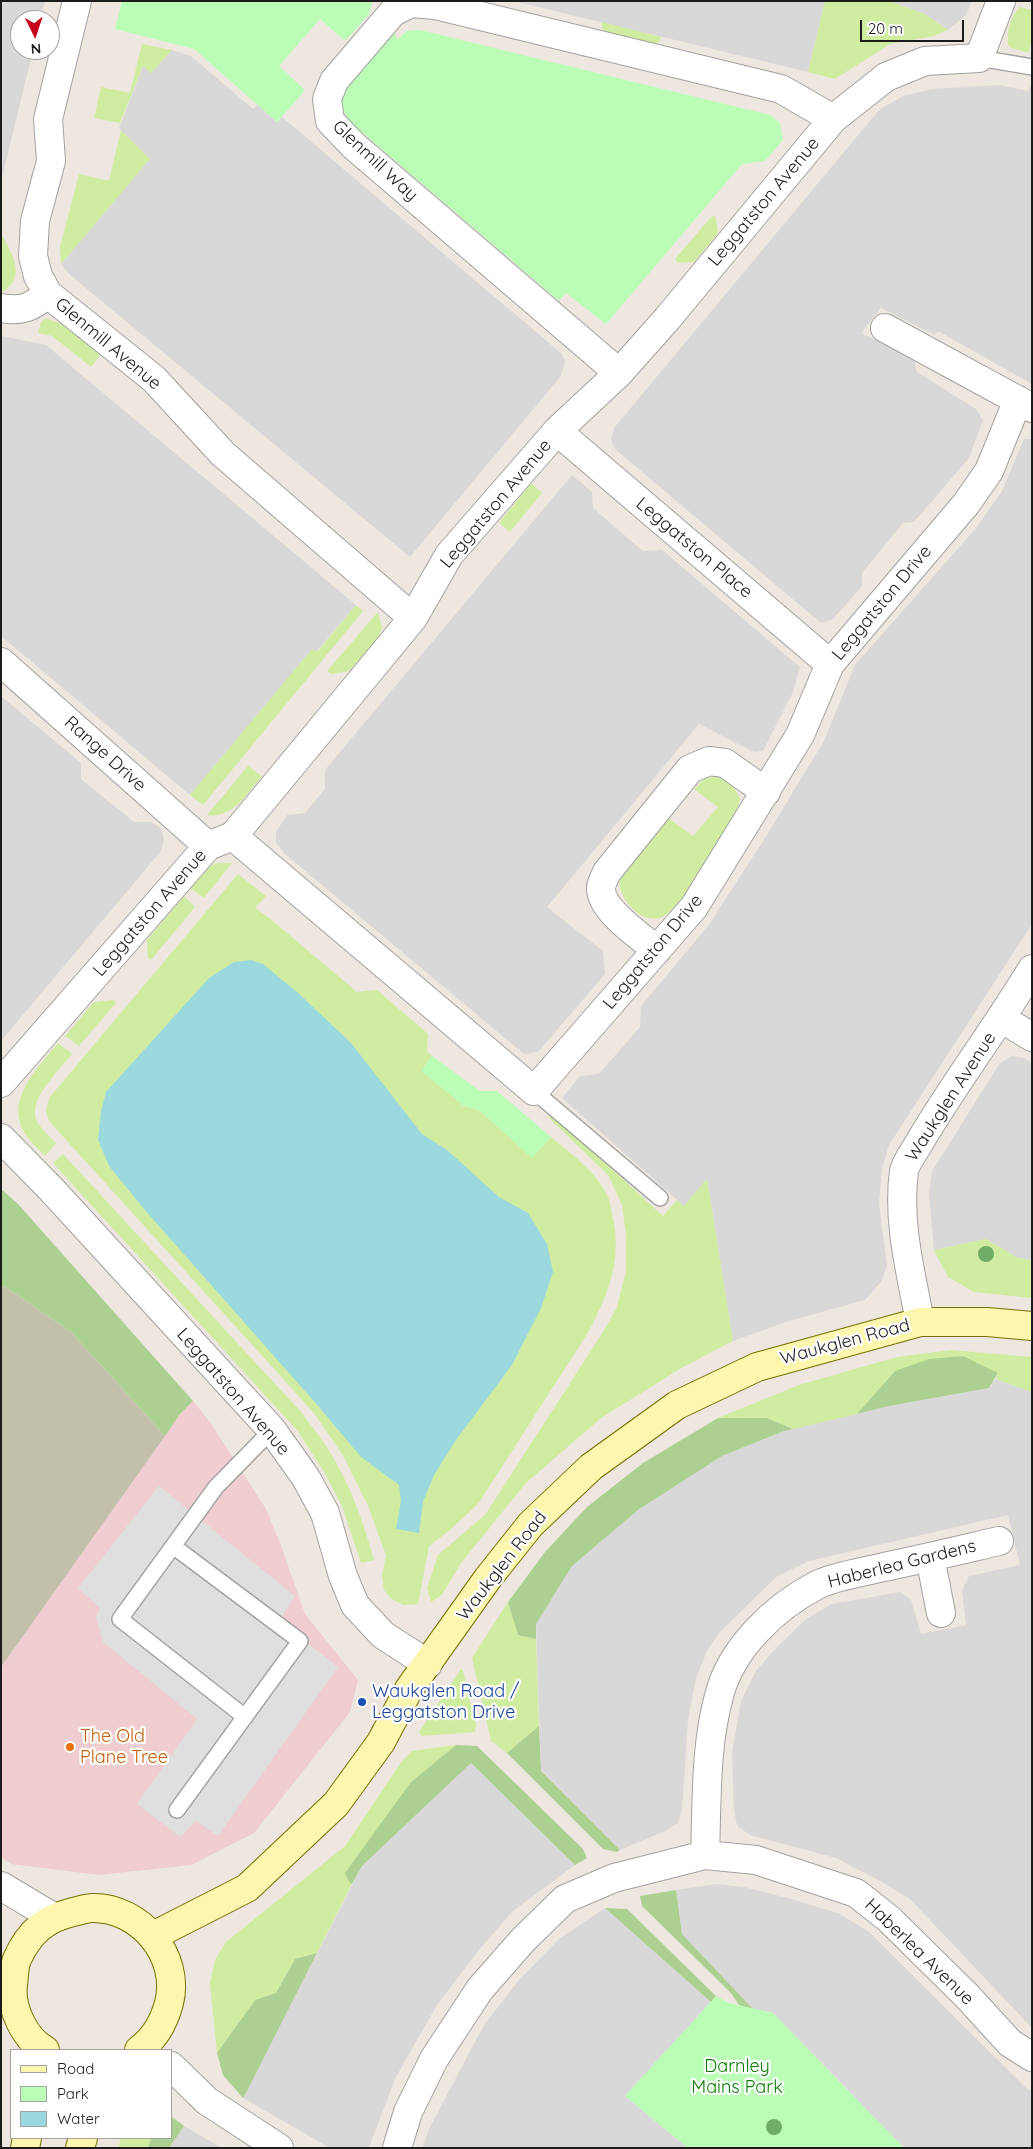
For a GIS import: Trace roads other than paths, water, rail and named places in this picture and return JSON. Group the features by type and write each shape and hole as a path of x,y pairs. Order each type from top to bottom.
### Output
{"street":[{"name":"Glenmill Avenue","path":"77,1 48,119 51,161 35,221 33,256 38,276 48,294 154,379 223,454 413,618"},
{"path":"979,58 1001,1"},
{"name":"Glenmill Way","path":"619,373 354,146 330,122 327,99 334,81 393,12 411,3 435,5 781,89 833,119"},
{"name":"Leggatston Avenue","path":"1,1083 208,846 233,836 413,618 449,555 557,431 619,373 667,319 833,119 886,78 925,62 979,58"},
{"path":"1,308 16,311 32,306 48,294"},
{"path":"885,328 1025,404"},
{"name":"Leggatston Drive","path":"534,1091 694,907 800,735 830,664 966,504 989,471 1025,404"},
{"name":"Leggatston Place","path":"557,431 830,664"},
{"name":"Range Drive","path":"1,662 208,846"},
{"path":"657,950 610,910 603,900 601,887 607,872 690,769 708,761 725,763 766,792"},
{"path":"233,836 534,1091"},
{"name":"Waukglen Avenue","path":"920,1322 906,1248 902,1202 904,1169 930,1124 1032,970"},
{"path":"1002,1018 1032,1038"},
{"name":"Leggatston Avenue","path":"1,1138 51,1189 272,1430 306,1478 324,1513 343,1576 355,1605 383,1634 428,1664"},
{"name":"Waukglen Road","path":"153,1936 247,1888 336,1804 380,1742 409,1689 488,1578 531,1524 591,1466 677,1405 757,1367 920,1322 986,1322 1032,1326"},
{"name":"Haberlea Gardens","path":"705,1855 711,1737 719,1694 732,1665 752,1635 787,1604 819,1584 999,1541"},
{"path":"930,1557 941,1613"},
{"name":"Haberlea Avenue","path":"397,2148 408,2112 434,2059 480,1989 523,1940 565,1899 614,1878 705,1855 756,1860 856,1893 889,1919 967,1996 1010,2043 1032,2057"},
{"path":"1,1886 53,1917"},
{"path":"40,2049 21,2024 7,1989 17,1960 34,1932 53,1917 91,1908 125,1914 153,1936 168,1963 171,1993 165,2018 147,2048"},
{"path":"172,2067 207,2101 279,2148"}],"lane":[{"path":"979,58 1032,67"},
{"path":"534,1091 660,1198"},
{"path":"245,1717 120,1619 216,1487 272,1430"},
{"path":"173,1546 300,1641 177,1810"}],"water":[{"path":"251,960 263,964 297,992 351,1043 422,1134 447,1150 499,1197 528,1213 547,1244 553,1272 541,1308 512,1365 456,1440 434,1475 423,1502 419,1533 396,1529 401,1501 399,1485 361,1457 144,1209 109,1166 98,1140 101,1111 106,1092 209,978 234,962"}],"place":[{"name":"Waukglen Road / Leggatston Drive","path":"362,1702"},
{"name":"The Old Plane Tree","path":"70,1747"}],"park label":[{"name":"Darnley Mains Park","path":"737,2077"}]}
